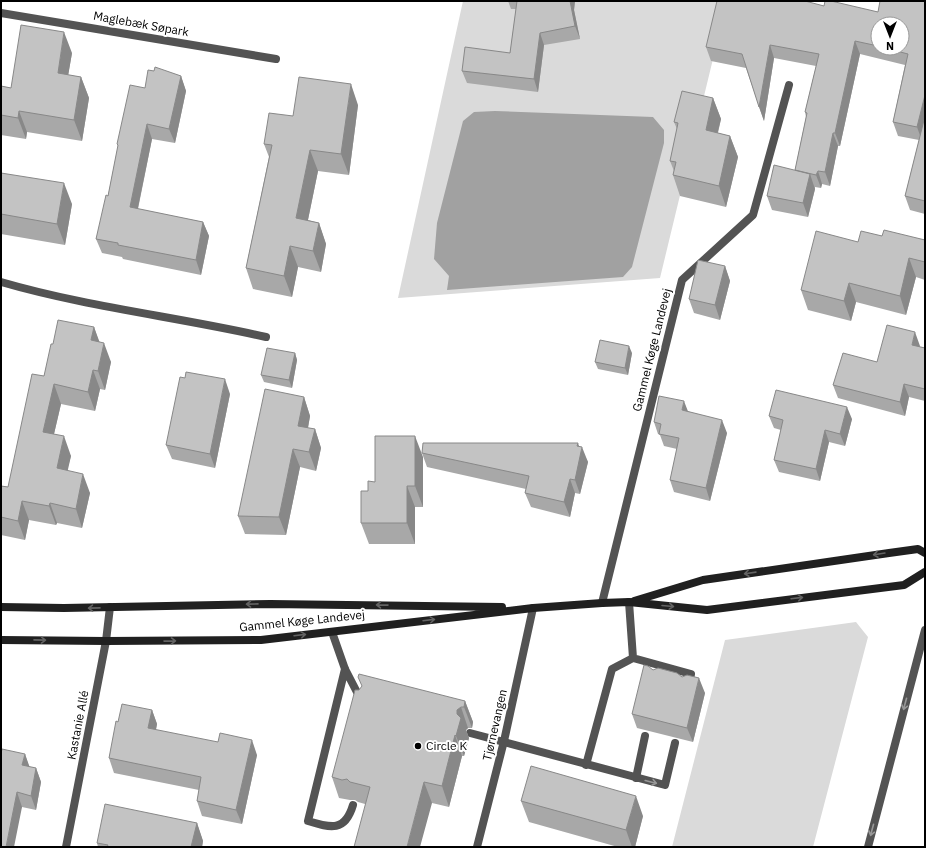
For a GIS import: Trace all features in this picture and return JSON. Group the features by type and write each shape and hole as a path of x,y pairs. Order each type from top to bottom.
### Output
{"main road":[{"name":"Gammel Køge Landevej","path":"629,602 703,580 918,549 925,553"},
{"name":"Gammel Køge Landevej","path":"1,640 262,640 532,608 602,603 629,602 707,610 904,585 925,572"},
{"name":"Gammel Køge Landevej","path":"1,607 64,608 277,604 532,608"}],"street":[{"name":"Maglebæk Søpark","path":"1,13 276,59"},
{"name":"Gammel Køge Landevej","path":"602,603 682,280 753,215 789,85"},
{"path":"1,282 39,293 226,328 266,337"},
{"path":"629,602 633,658"},
{"name":"Kastanie Allé","path":"66,847 106,641 110,607"},
{"name":"Tjørnevangen","path":"478,847 504,741 532,608"},
{"path":"868,847 925,630"},
{"path":"332,632 345,669 364,706"},
{"path":"586,765 612,669 633,658 661,669 692,674 688,686"},
{"path":"345,669 308,821 325,826 338,826 346,821 351,814 353,805"},
{"path":"470,733 665,785 675,743"},
{"path":"636,778 645,736"}],"shaded area":[{"path":"463,1 727,1 660,278 398,298"},
{"path":"495,111 653,117 664,130 664,143 632,267 623,277 447,290 449,276 434,259 437,223 463,121 474,112"},
{"path":"856,622 868,637 813,847 672,847 725,640"}],"building":[{"path":"517,1 570,1 575,26 540,33 534,79 462,71 465,47 510,53"},
{"path":"717,1 805,1 824,6 825,1 831,1 878,12 880,1 925,1 925,95 917,127 893,122 908,56 910,56 910,16 870,16 870,44 855,41 825,172 818,171 816,175 795,170 807,113 805,112 819,54 770,45 759,107 742,54 706,47"},
{"path":"21,25 64,32 58,73 81,77 74,120 19,111 18,118 1,115 1,86 11,88"},
{"path":"155,67 181,76 169,129 147,124 130,207 203,222 196,260 118,245 118,243 96,239 106,195 108,196 117,144 130,85 145,88 148,70 154,71"},
{"path":"299,77 351,84 341,154 310,150 296,218 319,223 313,251 290,246 284,276 246,268 272,145 264,144 269,113 293,116"},
{"path":"682,91 713,98 706,130 730,136 719,186 673,175 676,162 670,161 678,123 674,122"},
{"path":"925,116 925,201 905,196"},
{"path":"774,165 810,174 803,203 767,196"},
{"path":"1,173 64,183 57,224 1,214"},
{"path":"884,230 925,240 925,262 909,258 900,296 849,283 844,301 801,290 816,231 858,242 861,231 882,236"},
{"path":"698,260 725,266 715,305 689,299"},
{"path":"58,320 94,327 91,340 104,343 98,371 93,370 88,392 54,384 43,432 64,436 57,468 83,474 76,509 50,503 49,506 22,501 18,521 1,517 1,486 8,487 32,374 44,376"},
{"path":"887,325 915,332 912,345 925,348 925,389 904,384 900,402 833,385 843,353 877,362"},
{"path":"600,340 629,346 625,368 595,362"},
{"path":"267,348 295,353 289,380 261,375"},
{"path":"186,372 225,379 210,454 166,445 180,377 185,378"},
{"path":"265,389 304,397 298,426 315,429 309,452 293,449 279,517 238,516"},
{"path":"776,390 847,407 840,434 825,430 816,469 774,460 783,420 769,416"},
{"path":"659,396 684,401 682,410 722,420 706,488 670,480 679,438 659,434 661,424 654,422"},
{"path":"375,436 415,436 415,486 407,486 407,523 361,523 361,491 368,491 368,481 375,482"},
{"path":"423,443 578,443 577,446 582,447 575,480 570,479 564,502 525,493 529,476 422,453"},
{"path":"644,665 653,670 658,668 677,673 682,677 687,675 699,678 687,728 632,714"},
{"path":"359,674 465,701 464,707 457,710 457,714 461,718 456,736 455,735 442,786 424,782 407,847 354,847 370,787 350,782 347,779 342,780 332,777 355,690 359,690 362,686 358,677"},
{"path":"122,704 152,710 148,728 218,742 220,733 252,740 236,810 197,801 201,777 109,758 116,721 118,722"},
{"path":"2,749 25,754 22,765 36,768 31,796 17,792 6,847 1,847"},
{"path":"531,766 636,796 626,830 521,801"},
{"path":"105,804 197,823 191,847 107,847 108,845 97,843"}],"place":[{"name":"Circle K","path":"418,746"}]}
